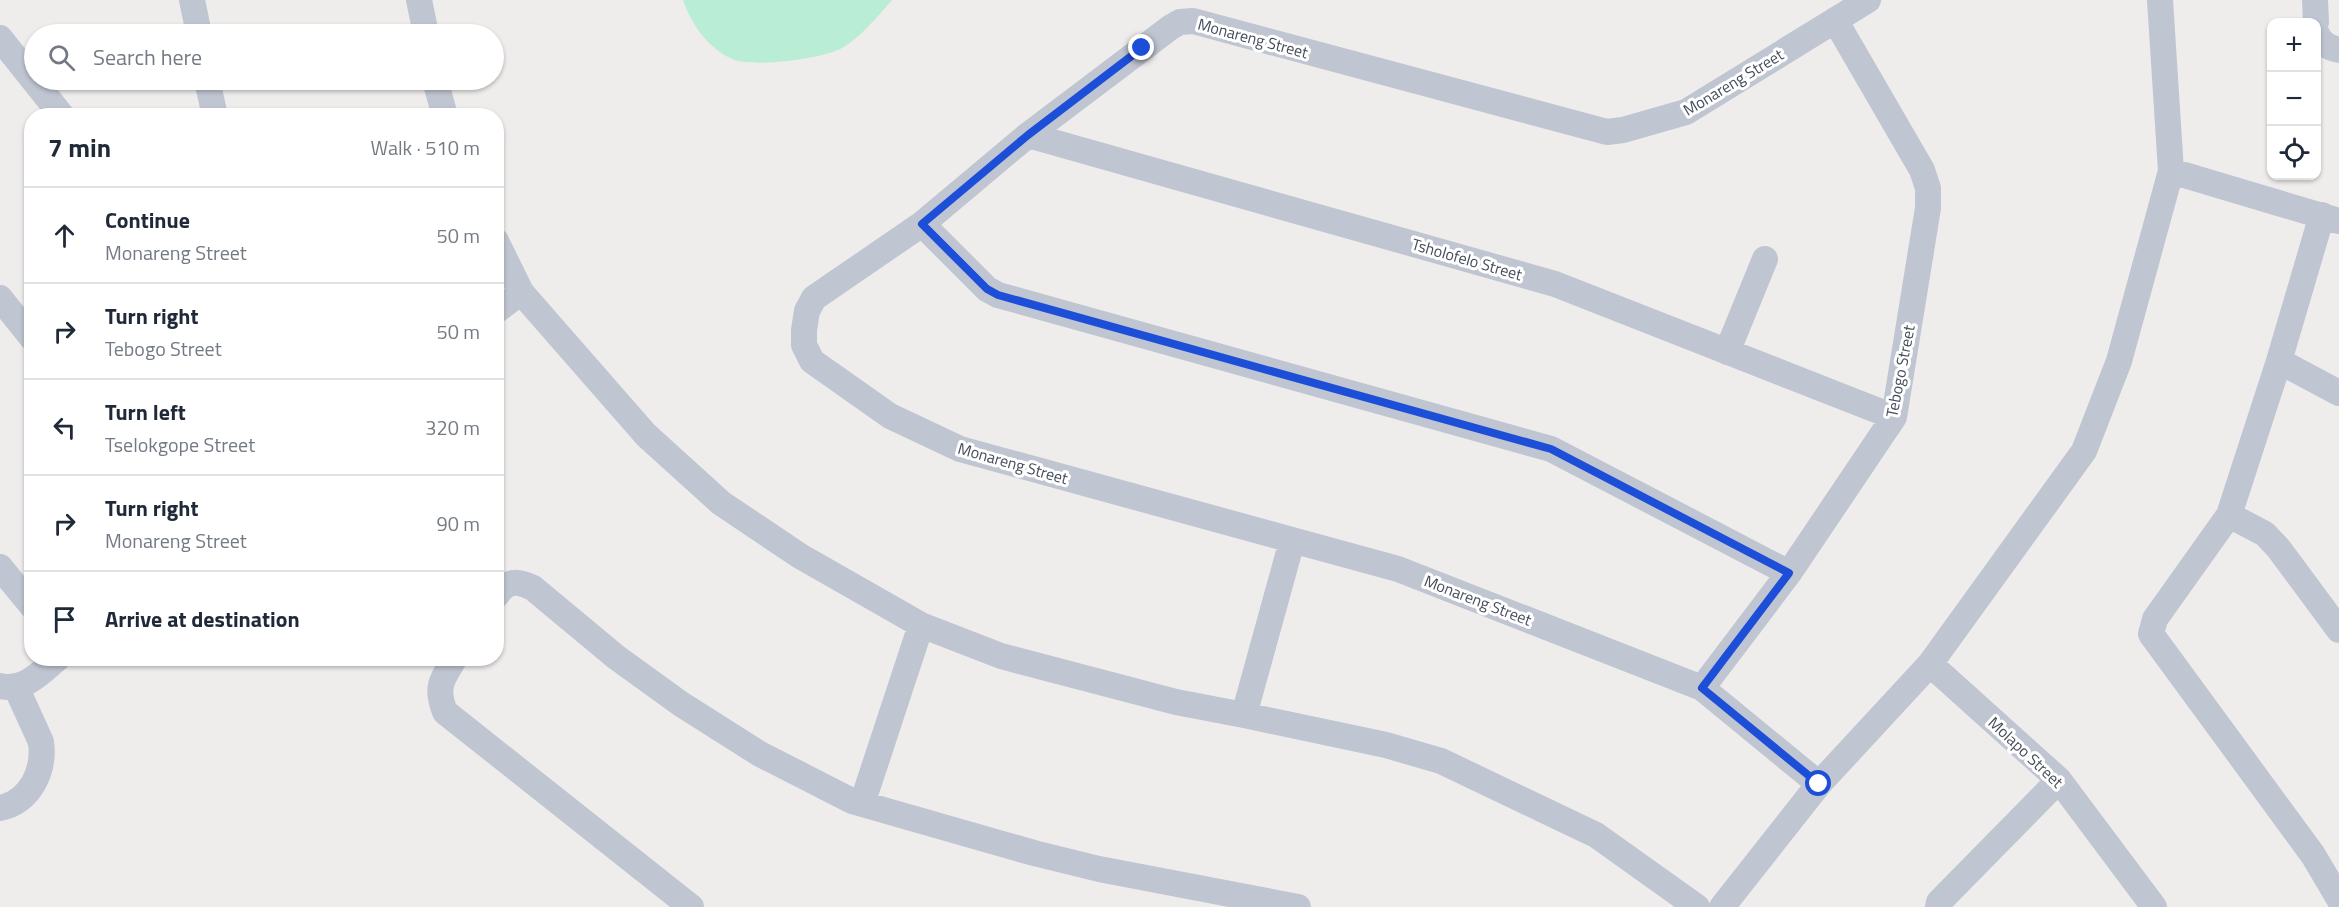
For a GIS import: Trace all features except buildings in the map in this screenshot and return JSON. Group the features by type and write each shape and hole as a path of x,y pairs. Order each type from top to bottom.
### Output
{"street":[{"path":"192,0 197,24"},
{"path":"419,0 424,24"},
{"name":"Monareng Street","path":"1819,784 1702,688 1398,569 960,449 890,417 812,361 804,345 804,330 807,311 814,298 922,224 1028,135 1180,22 1193,21 1607,132 1623,130 1686,112 1868,0"},
{"path":"1722,907 1819,784 1930,664 2084,451 2119,361 2171,171 2160,0"},
{"path":"2315,0 2316,18"},
{"name":"Tebogo Street","path":"1702,688 1789,573 1894,417 1928,208 1928,188 1922,170 1835,20"},
{"path":"0,38 24,68"},
{"path":"2321,42 2327,47 2339,50"},
{"path":"41,90 56,108"},
{"path":"209,90 212,108"},
{"path":"438,90 443,108"},
{"name":"Tsholofelo Street","path":"1028,135 1555,284 1894,417"},
{"path":"2171,171 2330,218 2279,361 2229,515 2155,619 2152,636 2313,855 2339,898"},
{"path":"922,224 987,289 998,295 1551,449 1789,573"},
{"path":"504,258 521,292 646,435 721,503 800,556 921,625 1001,656 1176,702 1386,745 1442,761 1596,835 1697,907"},
{"path":"1727,352 1765,260"},
{"path":"504,305 521,292"},
{"path":"0,298 24,328"},
{"path":"2279,361 2339,393"},
{"path":"2229,515 2265,534 2279,549 2339,630"},
{"path":"1244,715 1292,541"},
{"path":"0,567 24,596"},
{"path":"504,586 525,584 533,588 616,657 681,704 760,754 852,801 1034,854 1099,869 1298,907"},
{"path":"862,804 921,625"},
{"name":"Molapo Street","path":"1930,664 2059,780 2154,907"},
{"path":"0,808 21,800 30,790 36,779 42,751 41,742 8,687 32,680 49,666"},
{"path":"451,666 440,685 445,712 691,907"},
{"path":"1938,907 1939,902 2059,780"}],"green space":[{"path":"683,0 892,0 875,20 842,48 804,59 755,63 732,59 715,49 696,26"}],"route":[{"path":"1142,48 1028,135 922,224 987,289 998,295 1551,449 1565,454 1789,573 1702,688 1819,784"}]}
